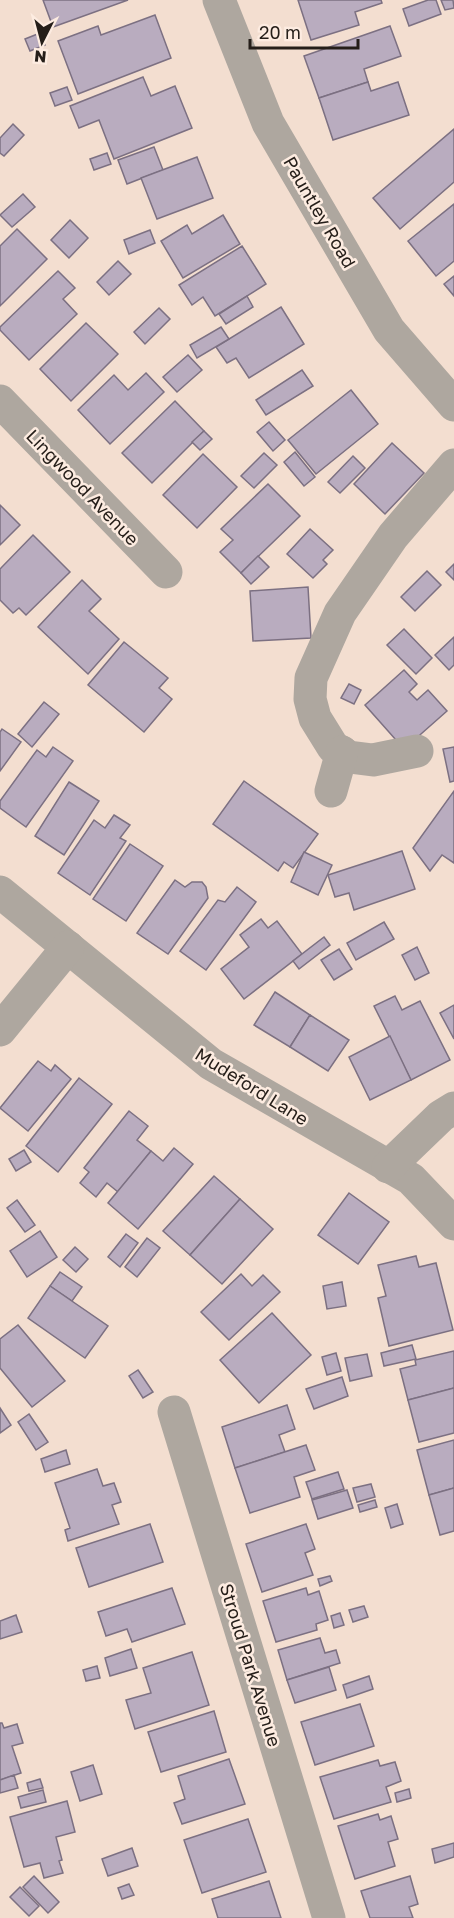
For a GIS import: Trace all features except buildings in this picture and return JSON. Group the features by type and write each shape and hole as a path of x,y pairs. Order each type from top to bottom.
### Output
{"street":[{"name":"Pauntley Road","path":"219,0 268,123 280,144 388,330 454,405"},
{"name":"Lingwood Avenue","path":"0,401 166,572"},
{"path":"417,751 373,760 349,757 333,747 315,718 310,699 311,678 340,613 393,536 454,465"},
{"path":"331,791 342,752"},
{"name":"Mudeford Lane","path":"0,892 211,1064 411,1179 454,1224"},
{"path":"0,1030 68,947"},
{"path":"388,1167 441,1116 454,1108"},
{"name":"Stroud Park Avenue","path":"174,1412 329,1918"}]}
